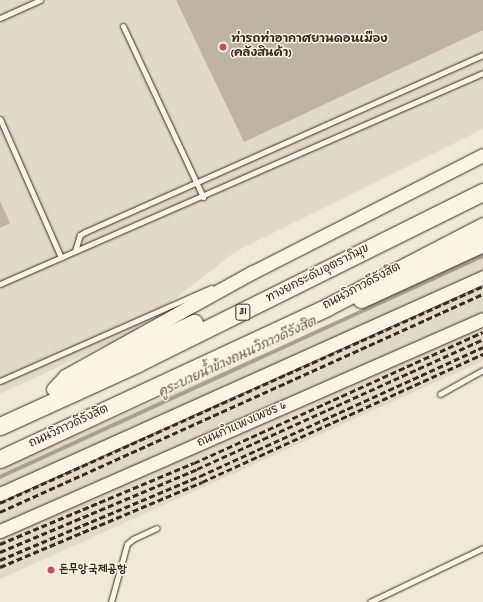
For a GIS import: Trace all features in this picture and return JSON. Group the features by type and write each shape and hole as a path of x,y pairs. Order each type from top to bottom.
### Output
{"highway":[{"name":"31","path":"0,414 483,184"},
{"name":"ทางยกระดับอุตราภิมุข","path":"0,426 138,363 483,192"},
{"name":"ทางยกระดับอุตราภิมุข","path":"0,448 241,336 483,214"},
{"name":"ถนนวิภาวดีรังสิต","path":"0,459 327,307 483,226"},
{"path":"327,307 354,302 483,243"}],"main road":[{"name":"31","path":"53,389 65,376 253,272 483,155"},
{"path":"0,494 483,277"},
{"name":"ถนนกำแพงเพชร 6","path":"0,532 483,319"}],"lane":[{"path":"0,18 40,0"},
{"path":"123,26 203,196"},
{"path":"75,251 80,236 85,232 197,184 483,55"},
{"path":"0,284 483,73"},
{"path":"0,119 62,257"},
{"path":"0,381 144,315 253,272"},
{"path":"440,394 483,370"},
{"path":"111,602 127,544 133,538 157,528"},
{"path":"370,602 483,548"}],"shaded area":[{"path":"0,0 483,0 483,129 235,252 131,333 0,394"},
{"path":"483,253 483,361 0,579 0,467 276,349"}],"building":[{"path":"176,0 483,0 483,30 244,142"},
{"path":"0,201 10,223 0,228"}],"waterway":[{"name":"คูระบายน้ำข้างถนนวิภาวดีรังสิต","path":"0,477 483,256"}],"railway":[{"path":"0,503 483,286"},
{"path":"0,512 483,294"},
{"path":"0,544 194,463 483,332"},
{"path":"0,552 197,469 483,339"},
{"path":"0,560 200,476 483,347"},
{"path":"0,567 202,482 483,354"}],"place":[{"name":"ท่ารถท่าอากาศยานดอนเมือง (คลังสินค้า)","path":"223,47"},
{"name":"돈무앙국제공항","path":"51,570"}]}
